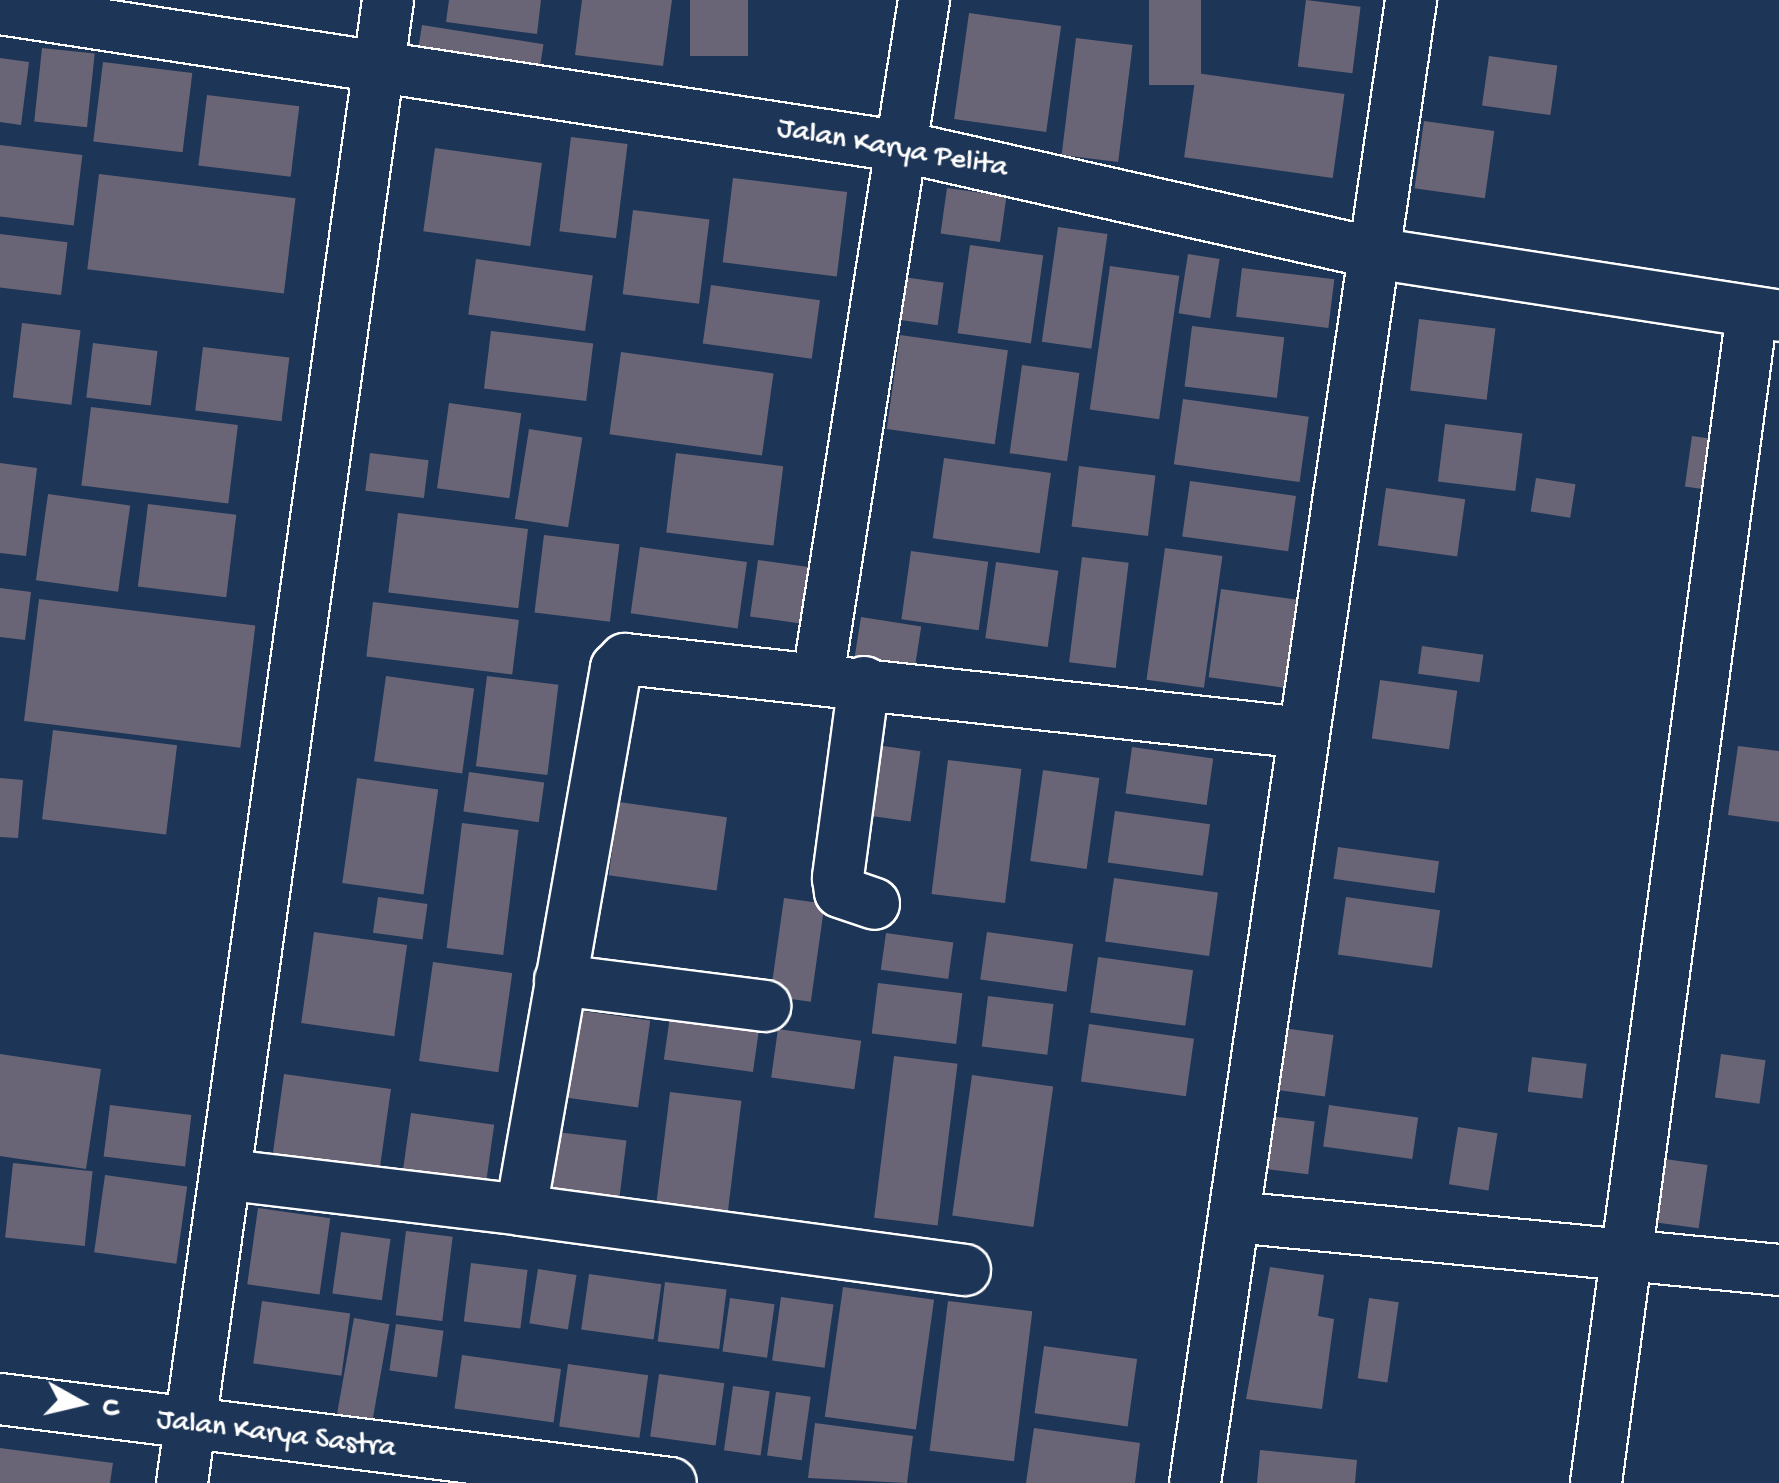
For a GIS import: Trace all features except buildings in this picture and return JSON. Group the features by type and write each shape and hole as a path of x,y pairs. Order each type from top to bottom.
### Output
{"street":[{"path":"182,1483 229,1175 388,0"},
{"path":"874,904 840,892 841,679 924,0"},
{"path":"1195,1483 1412,0"},
{"name":"Jalan Karya Pelita","path":"0,9 377,73 904,147 1374,253 1766,314"},
{"path":"1596,1483 1626,1248 1766,314"},
{"path":"520,1210 618,664 841,679 1304,733"},
{"path":"560,980 765,1006"},
{"path":"229,1175 965,1270"},
{"path":"1234,1216 1626,1248 1779,1270"},
{"name":"Jalan Karya Sastra","path":"0,1399 507,1475 671,1483"}]}
